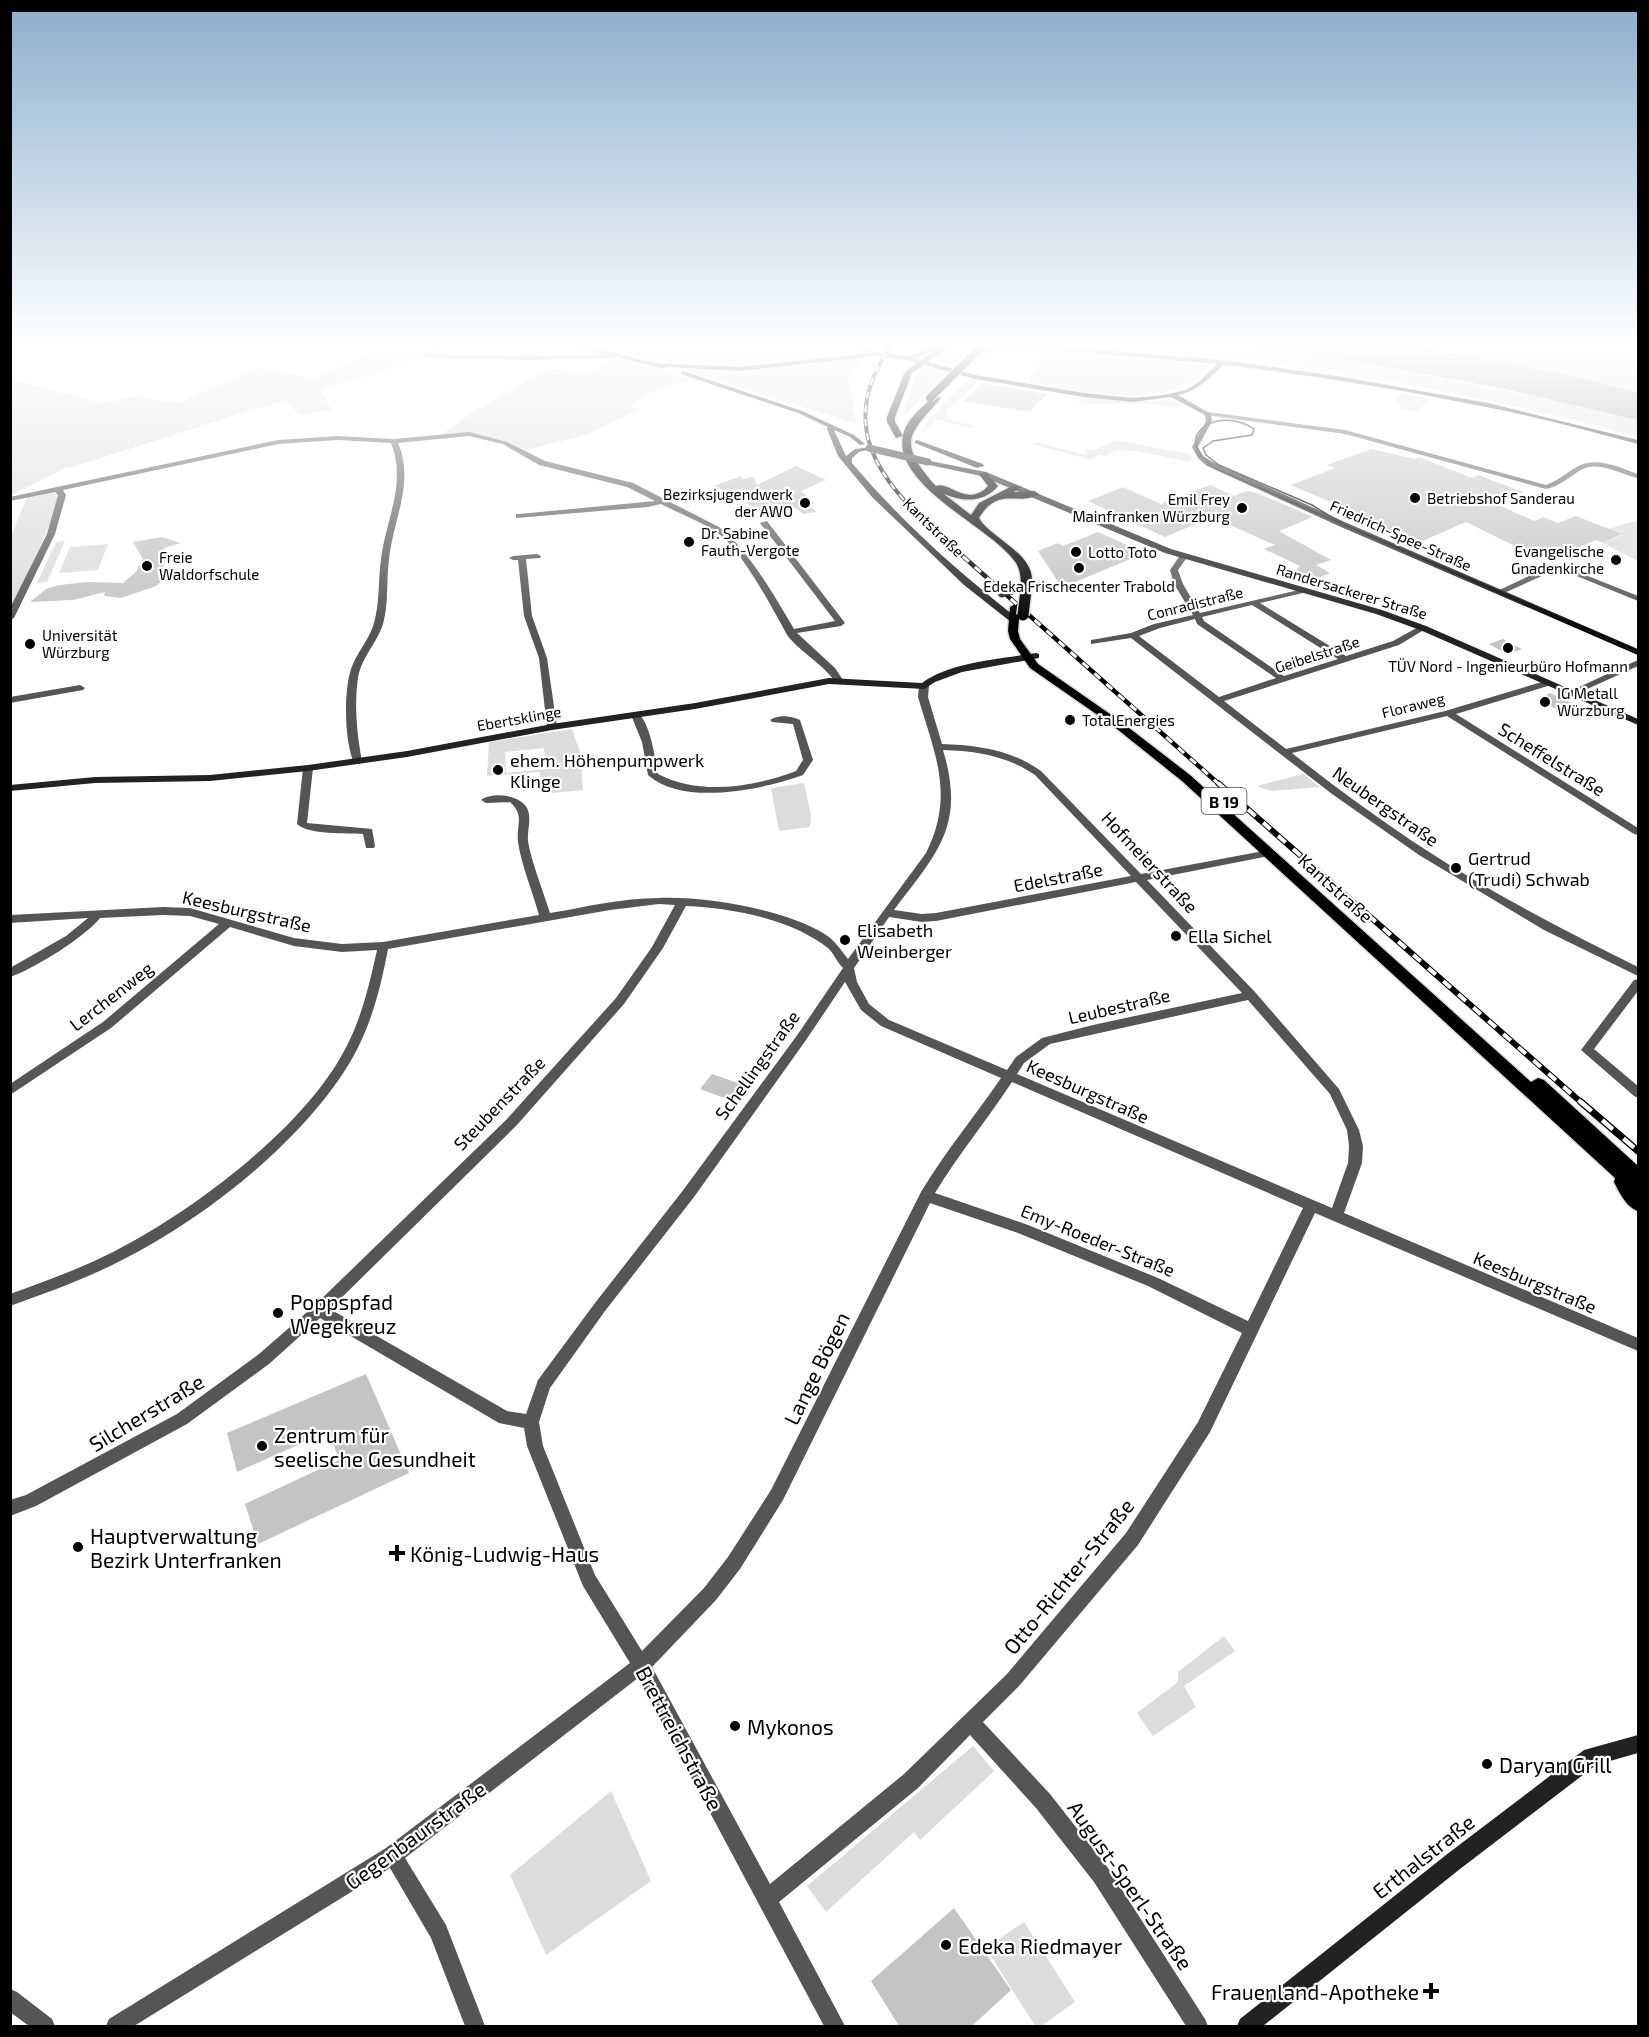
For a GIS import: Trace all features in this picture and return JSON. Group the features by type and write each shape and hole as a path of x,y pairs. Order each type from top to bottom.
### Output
{"main road":[{"name":"Kantstraße","path":"835,437 836,446 875,495 973,588 1018,618 1016,639 1032,657 1034,666 1163,759 1607,1160"},
{"name":"Randersackerer Straße","path":"848,437 895,456 983,474 1152,545 1184,556 1379,612 1423,628 1638,722"},
{"name":"B 19","path":"899,437 899,447 905,465 916,479 944,506 999,549 1016,570 1021,588 1018,618"},
{"path":"913,437 914,450 926,472 946,493 963,496 987,493 993,486 983,474"},
{"name":"B 19","path":"913,437 908,451 915,467 937,492 1018,560 1027,581 1021,588 1015,607 1018,618"},
{"name":"Randersackerer Straße","path":"913,437 940,453 1056,495 1137,532 1152,545"},
{"name":"Friedrich-Spee-Straße","path":"1200,437 1195,447 1197,454 1204,460 1414,556 1638,652"},
{"path":"1617,437 1638,442"},
{"path":"842,452 866,446"},
{"path":"849,464 848,457 866,446"},
{"path":"979,527 974,518 978,509 1017,487"},
{"path":"1003,496 1034,494"},
{"path":"973,588 985,592 1002,593 1021,588"},
{"path":"924,686 930,680 945,674 1032,657"},
{"name":"B 19","path":"1032,657 1124,720 1193,774 1638,1175"},
{"name":"Ebertsklinge","path":"10,788 95,780 210,778 308,768 838,680 924,686"},
{"path":"1607,1160 1638,1204"},
{"name":"B 19","path":"1607,1160 1638,1189"},
{"name":"Erthalstraße","path":"1247,2026 1453,1862 1591,1757 1638,1744"}],"street":[{"path":"10,500 278,442 337,438 394,441 428,437"},
{"path":"487,437 505,443 542,463 630,485 716,529 728,538 771,596 790,632 832,670 838,680"},
{"path":"1363,437 1546,487 1553,486 1584,465 1591,464 1638,476"},
{"path":"357,761 353,738 354,678 363,653 377,627 382,610 386,554 400,487 401,467 394,441"},
{"path":"10,618 52,531 62,495 60,491 54,489"},
{"path":"519,516 648,505 662,501"},
{"path":"764,523 841,622 790,632"},
{"path":"537,555 517,558 528,616 543,658 552,727"},
{"path":"1184,556 1174,570 1176,580 1200,622 1284,679"},
{"path":"1499,592 1551,569 1563,568 1638,599"},
{"name":"Conradistraße","path":"1094,642 1133,635 1142,630 1198,615 1304,590"},
{"path":"1252,602 1345,659"},
{"name":"Geibelstraße","path":"1218,700 1396,643 1423,628"},
{"name":"Neubergstraße","path":"1133,635 1284,752 1423,854 1548,927 1638,972"},
{"path":"1571,693 1638,663"},
{"path":"10,700 79,691 82,677"},
{"name":"Floraweg","path":"1284,752 1448,713 1548,682"},
{"name":"Schellingstraße","path":"535,1446 531,1422 543,1385 688,1193 802,1037 848,966 923,866 943,826 946,812 946,776 923,697 924,686"},
{"name":"Scheffelstraße","path":"1448,713 1638,832"},
{"path":"636,715 647,742 653,775 663,782 707,790 764,785 800,773 808,760 797,722 790,719 775,720"},
{"name":"Hofmeierstraße","path":"939,747 992,752 1028,765 1050,783 1251,995 1335,1092 1353,1130 1356,1146 1355,1163 1336,1216"},
{"path":"308,768 302,824 307,827 369,828 370,846"},
{"path":"486,800 512,799 521,807 524,815 523,841 545,916"},
{"name":"Edelstraße","path":"887,914 922,918 936,917 1269,853"},
{"name":"Keesburgstraße","path":"10,919 163,911 190,912 294,942 342,948 383,946 545,916 659,901 715,904 787,921 819,936 836,948 848,966 852,982 862,1001 885,1023 1638,1345"},
{"name":"Steubenstraße","path":"319,1310 526,1106 620,1001 657,948 683,901"},
{"path":"10,973 77,934 94,920 96,915"},
{"name":"Lerchenweg","path":"10,1091 107,1025 229,922"},
{"path":"10,1300 62,1281 151,1238 256,1163 288,1135 327,1090 352,1051 376,986 383,946"},
{"path":"1638,983 1587,1050 1638,1093"},
{"name":"Leubestraße","path":"1010,1076 1025,1054 1046,1041 1251,995"},
{"name":"Lange Bögen","path":"641,1665 710,1594 734,1563 777,1496 926,1196 944,1166 1010,1076"},
{"name":"Emy-Roeder-Straße","path":"926,1196 1023,1229 1142,1278 1251,1330"},
{"name":"Otto-Richter-Straße","path":"766,1900 906,1786 971,1722 1013,1680 1132,1539 1204,1427 1311,1206"},
{"path":"319,1310 504,1418 531,1422"},
{"name":"Silcherstraße","path":"10,1508 30,1501 90,1470 182,1419 264,1359 319,1310"},
{"name":"Brettreichstraße","path":"535,1446 589,1580 641,1665 835,2026"},
{"name":"Gegenbaurstraße","path":"116,2026 393,1855 641,1665"},
{"name":"August-Sperl-Straße","path":"971,1722 1049,1808 1101,1875 1198,2026"},
{"path":"393,1855 439,1932 475,2026"},
{"path":"10,1999 45,2026"}],"shaded area":[{"path":"10,437 167,437 69,468 69,466 11,497"},
{"path":"484,437 576,437 526,450 529,453 525,454"},
{"path":"1115,440 1189,454 1193,458 1190,462 1136,451 1115,450 1107,456 1099,455 1091,460 1032,444 1035,442 1086,455 1089,453 1085,452 1088,449 1094,450"},
{"path":"52,492 57,494 52,517 11,607 11,536 27,497"},
{"path":"1638,522 1638,561 1603,543 1622,535 1608,529"},
{"path":"65,541 47,582 37,583 56,542"},
{"path":"108,544 98,570 59,573 70,547"},
{"path":"572,729 580,752 583,790 542,794 540,772 487,776 489,742","holes":["544,748 546,769 506,773 505,752"]},
{"path":"1303,774 1320,787 1271,791 1257,786"},
{"path":"804,783 811,815 810,827 779,831 771,788"},
{"path":"1224,1636 1235,1651 1184,1686 1196,1707 1153,1736 1137,1713 1178,1682 1178,1672"},
{"path":"973,1746 994,1771 920,1840 914,1832 826,1912 807,1886"},
{"path":"611,1791 651,1881 546,1955 510,1875"},
{"path":"1024,1922 1075,2002 1041,2026 1035,2026 986,1948"}],"building":[{"name":"Betriebshof Sanderau","path":"1371,449 1415,459 1419,457 1472,478 1478,475 1523,492 1496,504 1534,521 1543,517 1558,523 1576,516 1622,534 1603,543 1596,540 1551,559 1522,546 1519,548 1466,522 1420,542 1414,539 1408,542 1346,519 1358,514 1291,485 1335,468 1327,465"},
{"path":"796,466 826,480 801,491 815,504 810,506 816,512 803,514 796,508 764,515 737,496 714,486 741,476 743,479 753,477 757,485"},
{"path":"1210,485 1234,496 1247,491 1257,493 1313,517 1279,531 1331,560 1316,565 1330,573 1310,581 1305,579 1301,583 1287,579 1300,566 1264,549 1275,545 1212,517 1165,537 1088,501 1123,487 1161,504"},
{"name":"Edeka Frischecenter Trabold","path":"1098,532 1145,553 1063,587 1057,584 1057,580 1038,551 1058,543 1063,546"},
{"path":"162,537 181,543 164,548 165,561 160,576 164,579 156,586 121,598 104,596 105,592 73,600 30,602 46,589 59,585 87,582 123,583 136,572 143,559 133,542"},
{"name":"TÜV Nord - Ingenieurbüro Hofmann","path":"1503,639 1522,649 1507,654 1489,644"},
{"path":"1550,693 1572,703 1559,710 1537,700"},
{"path":"712,1074 741,1084 730,1100 700,1089"},
{"name":"Zentrum für seelische Gesundheit","path":"366,1374 409,1473 258,1544 245,1504 339,1460 329,1431 237,1472 227,1433"},
{"name":"Edeka Riedmayer","path":"954,1908 1011,1990 972,2026 899,2026 871,1981"}],"tram line":[{"path":"1197,437 1196,446 1202,457 1217,469 1638,654"},
{"path":"1239,437 1213,441 1203,448 1206,455 1219,465 1312,505 1343,524 1638,651"}],"railway":[{"path":"869,437 871,448 882,471 898,493 941,536"},
{"path":"939,535 1220,785"},
{"path":"1218,783 1583,1104"},
{"path":"1581,1102 1638,1151"}],"place":[{"name":"Betriebshof Sanderau","path":"1415,498"},
{"name":"Bezirksjugendwerk der AWO","path":"805,503"},
{"name":"Emil Frey Mainfranken Würzburg","path":"1242,508"},
{"name":"Dr. Sabine Fauth-Vergote","path":"689,542"},
{"name":"Lotto Toto","path":"1076,552"},
{"name":"Evangelische Gnadenkirche","path":"1616,560"},
{"name":"Freie Waldorfschule","path":"147,566"},
{"name":"Edeka Frischecenter Trabold","path":"1079,568"},
{"name":"Universität Würzburg","path":"30,644"},
{"name":"TÜV Nord - Ingenieurbüro Hofmann","path":"1508,648"},
{"name":"IG Metall Würzburg","path":"1545,702"},
{"name":"TotalEnergies","path":"1070,720"},
{"name":"ehem. Höhenpumpwerk Klinge","path":"498,770"},
{"name":"Gertrud (Trudi) Schwab","path":"1456,868"},
{"name":"Ella Sichel","path":"1176,936"},
{"name":"Elisabeth Weinberger","path":"845,940"},
{"name":"Poppspfad Wegekreuz","path":"278,1313"},
{"name":"Zentrum für seelische Gesundheit","path":"262,1446"},
{"name":"Hauptverwaltung Bezirk Unterfranken","path":"78,1547"},
{"name":"König-Ludwig-Haus","path":"397,1553"},
{"name":"Mykonos","path":"735,1726"},
{"name":"Daryan Grill","path":"1487,1764"},
{"name":"Edeka Riedmayer","path":"946,1945"},
{"name":"Frauenland-Apotheke","path":"1431,1991"}]}
